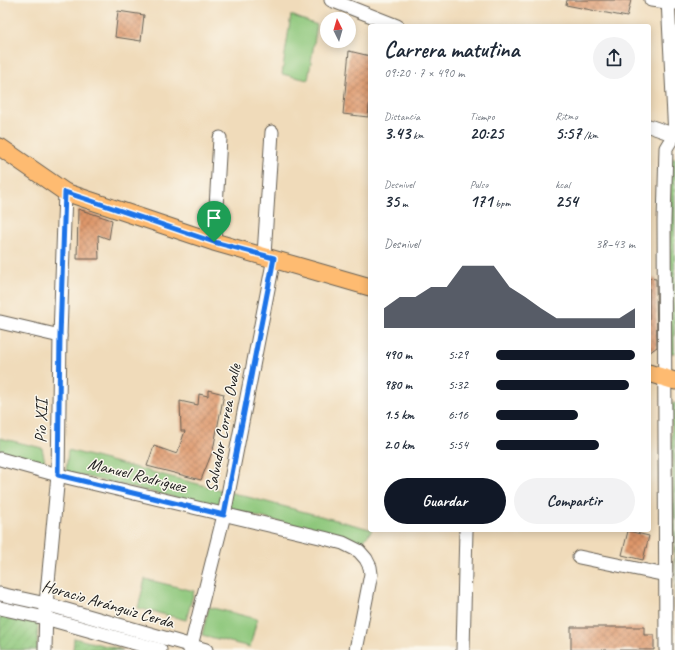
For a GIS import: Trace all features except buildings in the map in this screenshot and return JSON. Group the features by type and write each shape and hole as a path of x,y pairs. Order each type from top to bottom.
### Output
{"main road":[{"path":"0,147 65,192 214,242 368,286"}],"street":[{"path":"331,0 392,24"},
{"path":"651,0 671,2 675,136 666,148 664,221 662,377 666,575 670,621 666,650"},
{"path":"651,127 675,136"},
{"name":"Salvador Correa Ovalle","path":"190,648 224,515 269,257 272,132"},
{"path":"214,242 220,138"},
{"name":"Pío XII","path":"45,650 46,611 58,475 60,336 65,192"},
{"path":"0,322 60,336"},
{"name":"Manuel Rodríguez","path":"0,459 58,475 337,542 359,550 366,559 371,574 356,650"},
{"path":"463,650 466,532"},
{"path":"579,557 666,575"},
{"name":"Horacio Aránguiz Cerda","path":"0,594 160,650"},
{"name":"Horacio Aránguiz Cerda","path":"0,608 46,611 190,648 206,650"}],"green space":[{"path":"291,15 317,25 308,80 282,74"},
{"path":"675,158 674,353 668,353 671,159"},
{"path":"675,403 675,609 671,404"},
{"path":"0,438 42,448 45,462 0,451"},
{"path":"68,450 368,528 368,532 370,532 362,543 302,527 66,472"},
{"path":"145,579 194,591 186,620 138,608"},
{"path":"209,607 257,619 250,647 202,635"},
{"path":"0,613 38,620 37,650 0,650"},
{"path":"74,638 123,650 73,650"}],"route":[{"path":"65,192 214,242 274,258 224,515 58,475 60,336 65,192"}]}
